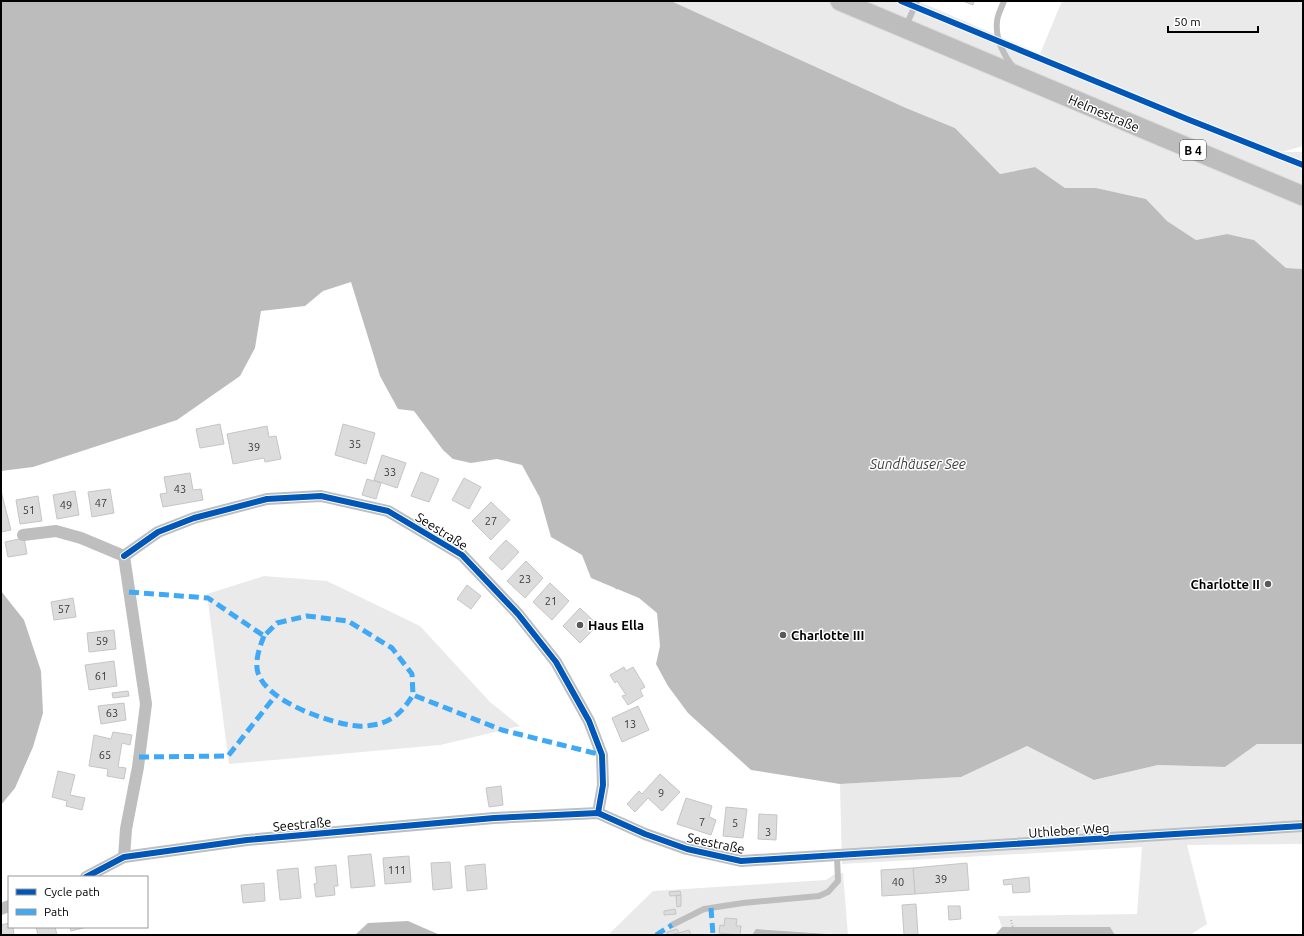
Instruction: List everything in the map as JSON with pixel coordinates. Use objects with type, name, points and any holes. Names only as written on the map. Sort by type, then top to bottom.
[{"type":"main road","name":"Helmestraße","points":[[840,1],[905,30],[1021,77],[1303,196]]},
{"type":"street","name":"Seestraße","points":[[124,556],[158,532],[194,518],[267,499],[321,496],[388,511],[462,555],[518,614],[556,662],[589,721],[602,755],[603,785],[598,813]]},
{"type":"street","points":[[24,535],[56,531],[81,538],[124,556],[146,704],[138,767],[126,829],[124,857]]},
{"type":"street","name":"Seestraße","points":[[88,876],[124,857],[247,840],[494,818],[598,813],[645,834],[673,844],[741,861],[837,856]]},
{"type":"street","name":"Uthleber Weg","points":[[837,856],[1303,826]]},
{"type":"lane","points":[[905,30],[917,1]]},
{"type":"lane","points":[[1004,1],[997,22],[999,42],[1008,61],[1021,77]]},
{"type":"lane","points":[[672,925],[704,910],[743,903],[819,896],[828,892],[838,880],[837,856]]},
{"type":"path","points":[[616,588],[622,581]]},
{"type":"path","points":[[1011,920],[1015,935]]},
{"type":"shaded area","points":[[671,1],[918,1],[1040,54],[1062,1],[1303,1],[1303,146],[1282,152],[1303,152],[1303,269],[1286,268],[1254,240],[1227,234],[1196,240],[1167,221],[1146,199],[1096,188],[1065,188],[1035,167],[1000,174],[955,128],[906,108]]},
{"type":"shaded area","points":[[264,576],[327,581],[420,626],[490,702],[520,726],[440,745],[229,764],[207,594]]},
{"type":"shaded area","points":[[1257,744],[1303,744],[1303,844],[1187,845],[1207,924],[1190,935],[1115,935],[1109,927],[1002,927],[998,916],[1137,914],[1142,847],[842,864],[840,784],[961,777],[1027,746],[1095,780],[1158,765],[1225,767]]},
{"type":"shaded area","points":[[843,873],[848,935],[757,929],[752,935],[740,935],[741,926],[736,926],[737,919],[724,926],[720,926],[719,933],[736,935],[691,935],[689,930],[679,933],[677,929],[667,932],[667,935],[608,935],[653,891],[826,880],[835,874]]},
{"type":"water","name":"Sundhäuser See","points":[[1,1],[671,1],[906,108],[955,128],[1000,174],[1035,167],[1065,188],[1096,188],[1146,199],[1167,221],[1196,240],[1227,234],[1254,240],[1286,268],[1303,269],[1303,744],[1257,744],[1225,767],[1158,765],[1094,780],[1027,746],[961,777],[840,784],[751,770],[688,713],[668,686],[656,664],[660,646],[657,613],[639,598],[591,578],[582,555],[551,537],[540,498],[522,465],[497,459],[471,463],[453,459],[443,450],[414,411],[398,409],[380,376],[351,282],[323,291],[305,306],[261,311],[255,348],[240,376],[177,420],[33,467],[1,471]]},
{"type":"water","points":[[1,591],[24,620],[41,671],[43,713],[33,747],[15,788],[1,805]]},
{"type":"water","points":[[408,921],[440,935],[355,935],[368,923]]},
{"type":"water","points":[[1002,927],[1110,927],[1115,935],[995,935]]},
{"type":"water","points":[[756,929],[844,935],[752,935]]},
{"type":"building","points":[[963,1],[974,1],[973,5]]},
{"type":"building","points":[[220,424],[224,444],[200,448],[196,429]]},
{"type":"building","points":[[343,424],[375,433],[366,464],[335,455]]},
{"type":"building","points":[[267,426],[269,437],[276,436],[281,459],[265,462],[264,458],[233,464],[227,434]]},
{"type":"building","points":[[382,455],[406,463],[397,488],[374,480]]},
{"type":"building","points":[[421,472],[439,479],[429,502],[411,496]]},
{"type":"building","points":[[190,473],[193,490],[201,489],[203,500],[163,507],[160,494],[167,493],[164,477]]},
{"type":"building","points":[[464,478],[481,487],[469,509],[452,500]]},
{"type":"building","points":[[367,479],[381,483],[376,499],[362,495]]},
{"type":"building","points":[[110,489],[114,513],[92,517],[88,492]]},
{"type":"building","points":[[1,491],[11,530],[1,532]]},
{"type":"building","points":[[75,491],[79,515],[57,519],[53,495]]},
{"type":"building","points":[[38,496],[42,521],[20,524],[16,500]]},
{"type":"building","points":[[491,502],[510,520],[491,540],[472,521]]},
{"type":"building","points":[[24,538],[27,554],[8,557],[5,542]]},
{"type":"building","points":[[506,540],[519,552],[502,570],[489,558]]},
{"type":"building","points":[[526,561],[543,578],[525,598],[507,581]]},
{"type":"building","points":[[550,583],[569,601],[552,620],[533,602]]},
{"type":"building","points":[[467,585],[481,596],[471,609],[457,599]]},
{"type":"building","points":[[73,598],[76,617],[54,620],[51,602]]},
{"type":"building","name":"Haus Ella","points":[[580,608],[598,625],[580,643],[563,626]]},
{"type":"building","points":[[114,630],[116,649],[89,652],[87,633]]},
{"type":"building","points":[[114,661],[117,686],[89,690],[85,665]]},
{"type":"building","points":[[624,667],[626,671],[633,667],[645,687],[640,690],[643,696],[628,705],[622,696],[626,695],[617,681],[615,683],[610,675]]},
{"type":"building","points":[[128,691],[129,696],[113,698],[112,693]]},
{"type":"building","points":[[124,703],[126,720],[101,724],[98,706]]},
{"type":"building","points":[[638,706],[649,730],[622,742],[612,718]]},
{"type":"building","points":[[113,732],[132,735],[130,745],[122,743],[118,767],[126,768],[124,779],[107,776],[108,769],[89,766],[94,735],[111,739]]},
{"type":"building","points":[[58,771],[75,775],[70,795],[85,798],[82,810],[66,806],[67,801],[52,797]]},
{"type":"building","points":[[660,774],[680,792],[662,811],[648,798],[635,812],[627,804],[639,791],[642,794]]},
{"type":"building","points":[[501,786],[503,805],[489,807],[486,788]]},
{"type":"building","points":[[686,798],[712,806],[709,817],[716,820],[711,835],[677,824]]},
{"type":"building","points":[[726,807],[747,809],[743,838],[723,836]]},
{"type":"building","points":[[759,814],[777,815],[776,840],[758,839]]},
{"type":"building","points":[[371,854],[375,886],[351,888],[348,856]]},
{"type":"building","points":[[409,856],[411,882],[385,884],[383,858]]},
{"type":"building","points":[[450,862],[452,888],[433,890],[431,863]]},
{"type":"building","points":[[967,863],[969,890],[915,894],[913,868]]},
{"type":"building","points":[[485,864],[487,889],[467,891],[465,866]]},
{"type":"building","points":[[336,865],[338,886],[334,886],[335,895],[316,897],[314,884],[317,883],[315,867]]},
{"type":"building","points":[[298,868],[301,898],[280,900],[277,870]]},
{"type":"building","points":[[913,868],[915,894],[882,896],[881,870]]},
{"type":"building","points":[[1029,877],[1030,892],[1013,893],[1012,884],[1004,885],[1003,880]]},
{"type":"building","points":[[264,883],[265,901],[243,903],[241,885]]},
{"type":"building","points":[[680,891],[681,895],[670,896],[669,892]]},
{"type":"building","points":[[681,895],[681,906],[677,907],[676,896]]},
{"type":"building","points":[[916,904],[918,935],[904,935],[902,905]]},
{"type":"building","points":[[948,906],[960,906],[961,919],[949,920]]},
{"type":"building","points":[[675,909],[676,914],[664,915],[664,911]]},
{"type":"building","points":[[725,918],[737,919],[736,926],[741,926],[740,935],[719,933],[720,925],[724,926]]},
{"type":"building","points":[[8,923],[8,928],[13,928],[14,935],[1,935],[1,925]]},
{"type":"building","points":[[36,928],[55,928],[57,935],[38,935]]},
{"type":"building","points":[[70,928],[83,928],[71,931]]},
{"type":"building","points":[[677,929],[679,933],[667,935],[667,932]]},
{"type":"building","points":[[689,930],[691,935],[679,935],[679,933]]},
{"type":"marked path","points":[[129,592],[208,598],[264,636],[277,623],[307,616],[348,621],[392,648],[412,674],[413,695],[502,730],[602,755]]},
{"type":"marked path","points":[[264,636],[257,660],[257,668],[261,680],[270,690],[283,700],[315,715],[331,721],[358,726],[379,724],[399,713],[413,695]]},
{"type":"marked path","points":[[139,757],[228,756],[276,695]]},
{"type":"marked path","points":[[711,908],[713,935]]},
{"type":"marked path","points":[[656,935],[672,925]]},
{"type":"cycle path","points":[[901,1],[1187,119],[1303,165]]},
{"type":"cycle path","points":[[124,556],[158,532],[194,518],[267,499],[321,496],[388,511],[462,555],[518,614],[556,662],[589,721],[602,755],[603,785],[598,813]]},
{"type":"cycle path","points":[[88,876],[124,857],[247,840],[494,818],[598,813],[645,834],[687,849],[741,861],[1303,826]]},
{"type":"place","name":"Charlotte II","points":[[1268,584]]},
{"type":"place","name":"Haus Ella","points":[[580,625]]},
{"type":"place","name":"Charlotte III","points":[[783,635]]}]
